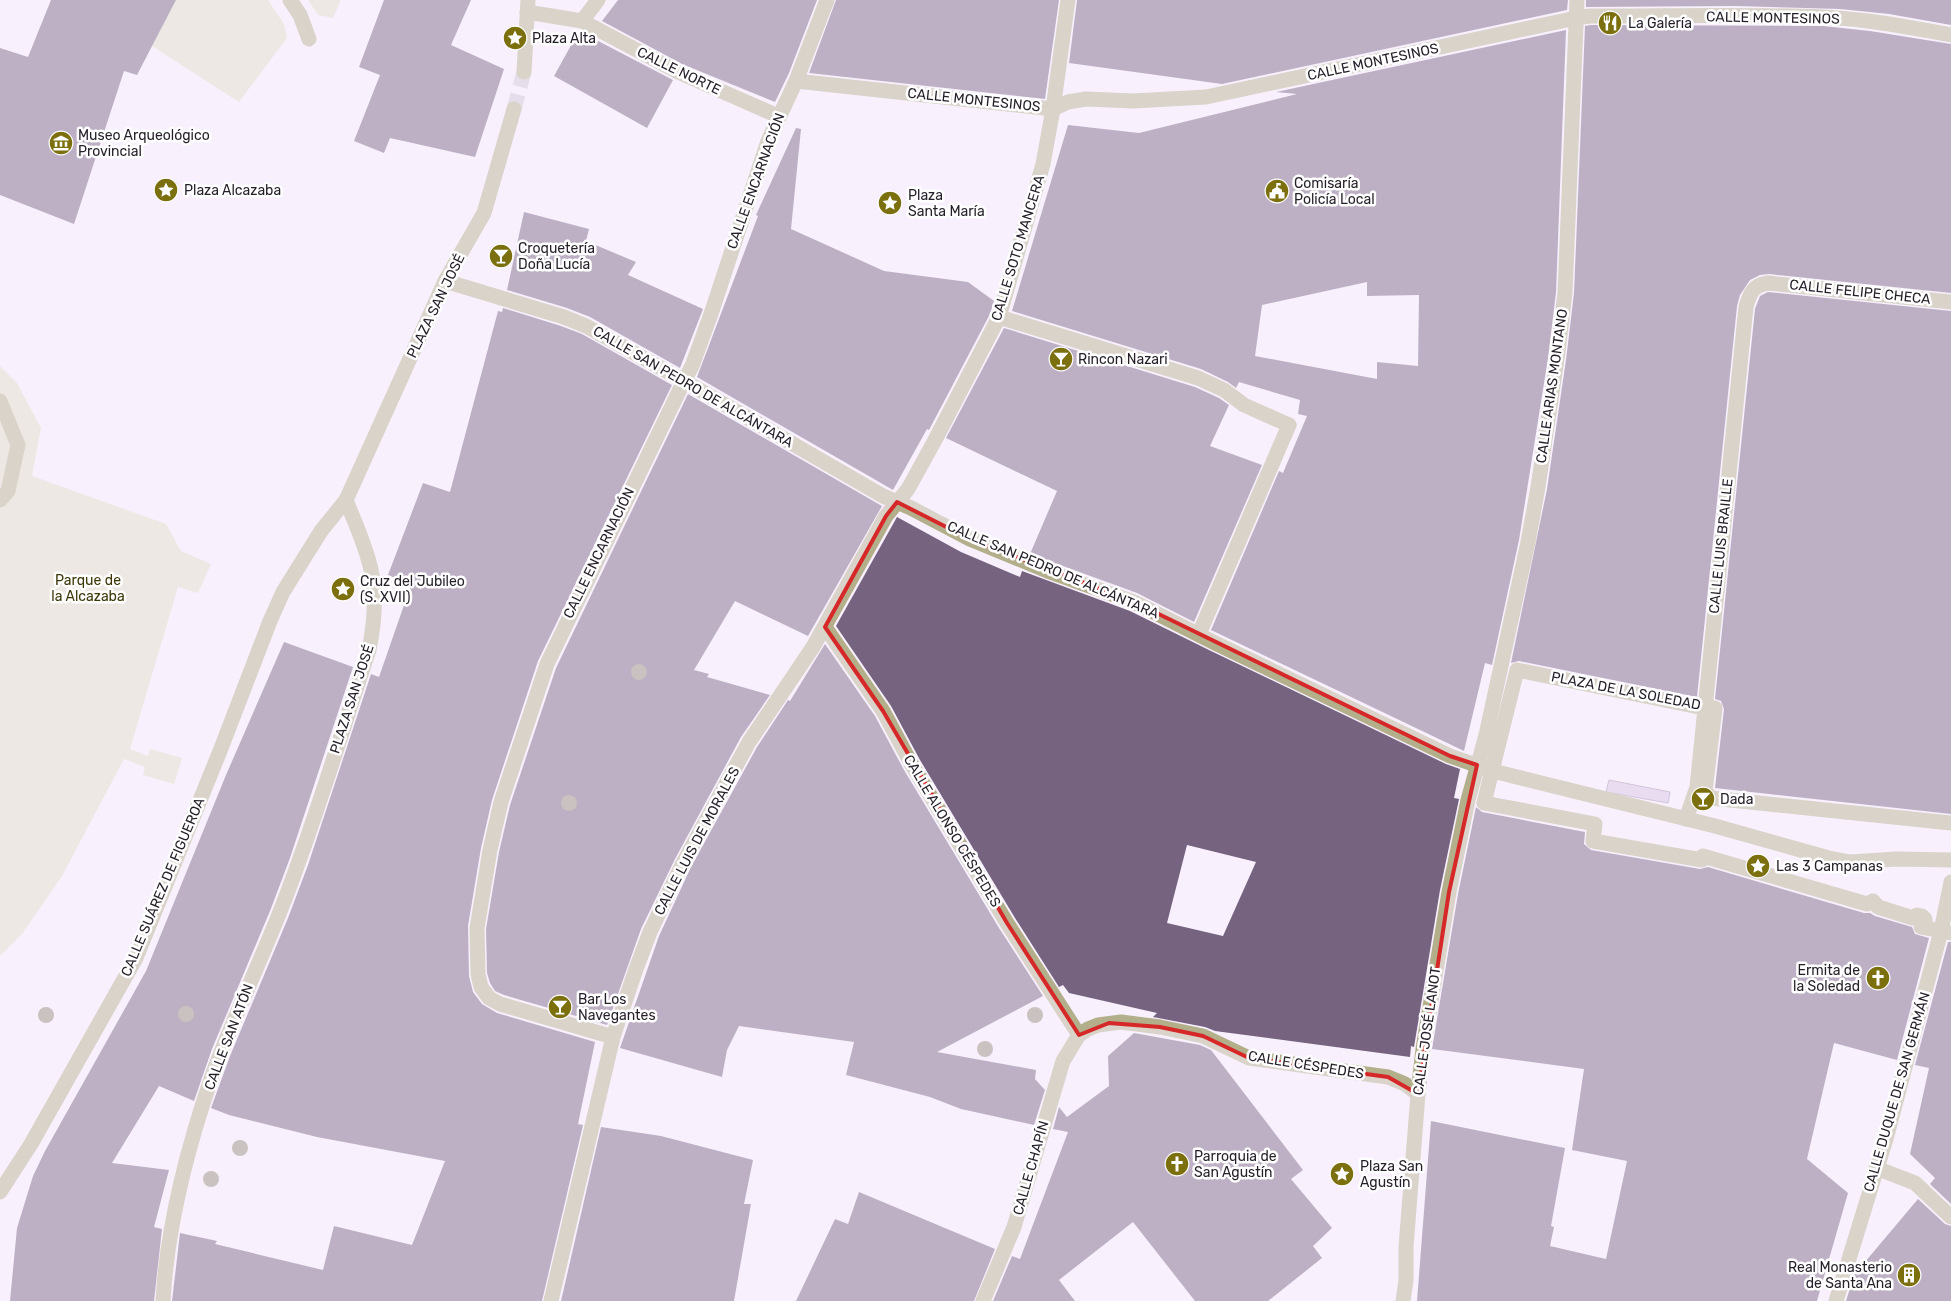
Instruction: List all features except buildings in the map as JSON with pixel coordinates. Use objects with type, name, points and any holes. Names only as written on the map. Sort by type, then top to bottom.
[{"type":"street","points":[[290,0],[300,15],[309,39]]},
{"type":"street","points":[[582,21],[598,0]]},
{"type":"street","name":"CALLE ENCARNACIÓN","points":[[613,1037],[500,1004],[489,998],[481,987],[478,974],[477,928],[490,850],[501,802],[547,664],[692,366],[765,149],[778,116],[796,81],[827,0]]},
{"type":"street","name":"CALLE SOTO MANCERA","points":[[897,502],[908,489],[999,317],[1043,164],[1053,109],[1068,0]]},
{"type":"street","name":"CALLE ARIAS MONTANO","points":[[1477,765],[1486,735],[1537,496],[1557,358],[1566,267],[1576,0]]},
{"type":"street","points":[[524,72],[528,6]]},
{"type":"street","name":"CALLE NORTE","points":[[528,6],[582,21],[678,72],[778,116]]},
{"type":"street","name":"CALLE MONTESINOS","points":[[796,81],[1053,109],[1068,102],[1086,99],[1133,101],[1206,97],[1590,16],[1824,17],[1913,28],[1951,35]]},
{"type":"street","name":"PLAZA SAN JOSÉ","points":[[270,621],[283,592],[321,530],[346,500],[444,281],[484,214],[514,109]]},
{"type":"street","name":"CALLE SAN PEDRO DE ALCÁNTARA","points":[[444,281],[586,326],[778,436],[897,502],[970,539],[1050,572],[1134,602],[1450,756],[1477,765]]},
{"type":"street","name":"CALLE FELIPE CHECA","points":[[1768,282],[1951,302]]},
{"type":"street","name":"CALLE LUIS BRAILLE","points":[[1686,820],[1697,787],[1746,307],[1750,294],[1755,287],[1768,282]]},
{"type":"street","points":[[999,317],[1198,378],[1224,390],[1244,405],[1289,425],[1199,634]]},
{"type":"street","points":[[0,401],[18,445],[8,491],[0,500]]},
{"type":"street","name":"PLAZA SAN JOSÉ","points":[[325,782],[369,650],[372,634],[374,599],[372,575],[368,556],[346,500]]},
{"type":"street","name":"CALLE LUIS DE MORALES","points":[[550,1301],[613,1037],[636,969],[682,863],[750,742],[825,626],[886,516],[897,502]]},
{"type":"street","name":"CALLE SUÁREZ DE FIGUEROA","points":[[0,1192],[31,1144],[136,958],[220,751],[270,621]]},
{"type":"street","name":"CALLE ALONSO CÉSPEDES","points":[[825,626],[883,710],[912,765],[987,890],[1078,1035]]},
{"type":"street","name":"PLAZA DE LA SOLEDAD","points":[[1946,932],[1920,927],[1925,922],[1922,916],[1916,915],[1913,918],[1878,907],[1873,901],[1867,904],[1703,856],[1702,860],[1593,841],[1595,824],[1484,803],[1517,670],[1715,708],[1705,791],[1711,798],[1951,823]]},
{"type":"street","points":[[1477,765],[1493,771],[1715,826],[1829,858],[1850,862],[1897,859],[1951,860]]},
{"type":"street","name":"CALLE JOSÉ LANOT","points":[[1403,1301],[1423,1049],[1448,892],[1477,765]]},
{"type":"street","name":"CALLE SAN ATÓN","points":[[163,1301],[165,1270],[171,1232],[193,1135],[212,1076],[288,891],[325,782]]},
{"type":"street","name":"CALLE DUQUE DE SAN GERMÁN","points":[[1836,1301],[1946,932],[1951,882]]},
{"type":"street","name":"CALLE CÉSPEDES","points":[[1078,1035],[1088,1029],[1109,1023],[1127,1022],[1160,1027],[1203,1036],[1249,1058],[1388,1077],[1405,1084],[1418,1094]]},
{"type":"street","name":"CALLE CHAPÍN","points":[[983,1301],[1014,1227],[1063,1061],[1078,1035]]},
{"type":"street","points":[[1876,1168],[1915,1182],[1951,1217]]},
{"type":"highlighted area","points":[[897,502],[970,539],[1134,602],[1450,756],[1477,765],[1449,892],[1418,1094],[1388,1077],[1249,1058],[1203,1036],[1160,1027],[1109,1023],[1079,1035],[1007,923],[883,711],[825,627],[886,516]]},
{"type":"green space","points":[[158,0],[268,0],[284,24],[287,38],[239,102],[152,46],[169,13]]},
{"type":"green space","points":[[308,0],[341,0],[333,18],[318,15]]},
{"type":"green space","name":"Parque de la Alcazaba","points":[[0,366],[17,383],[41,428],[32,476],[166,524],[181,551],[211,564],[198,593],[178,587],[130,749],[148,756],[150,749],[182,758],[174,784],[143,775],[145,767],[124,759],[62,876],[22,934],[0,956]]},
{"type":"shaded area","points":[[1609,780],[1670,792],[1668,803],[1606,792]]},
{"type":"tunnel","points":[[514,109],[524,72]]},
{"type":"place","name":"La Galería","points":[[1610,23]]},
{"type":"place","name":"Plaza Alta","points":[[515,38]]},
{"type":"place","name":"Museo Arqueológico Provincial","points":[[61,143]]},
{"type":"place","name":"Plaza Alcazaba","points":[[166,190]]},
{"type":"place","name":"Comisaría Policía Local","points":[[1277,191]]},
{"type":"place","name":"Plaza Santa María","points":[[890,203]]},
{"type":"place","name":"Croquetería Doña Lucía","points":[[501,256]]},
{"type":"place","name":"Rincon Nazari","points":[[1061,359]]},
{"type":"place","name":"Cruz del Jubileo (S. XVII)","points":[[343,589]]},
{"type":"place","name":"Dada","points":[[1703,799]]},
{"type":"place","name":"Las 3 Campanas","points":[[1758,866]]},
{"type":"place","name":"Ermita de la Soledad","points":[[1878,978]]},
{"type":"place","name":"Bar Los Navegantes","points":[[560,1007]]},
{"type":"place","name":"Parroquia de San Agustín","points":[[1177,1164]]},
{"type":"place","name":"Plaza San Agustín","points":[[1342,1174]]},
{"type":"place","name":"Real Monasterio de Santa Ana","points":[[1909,1275]]}]
